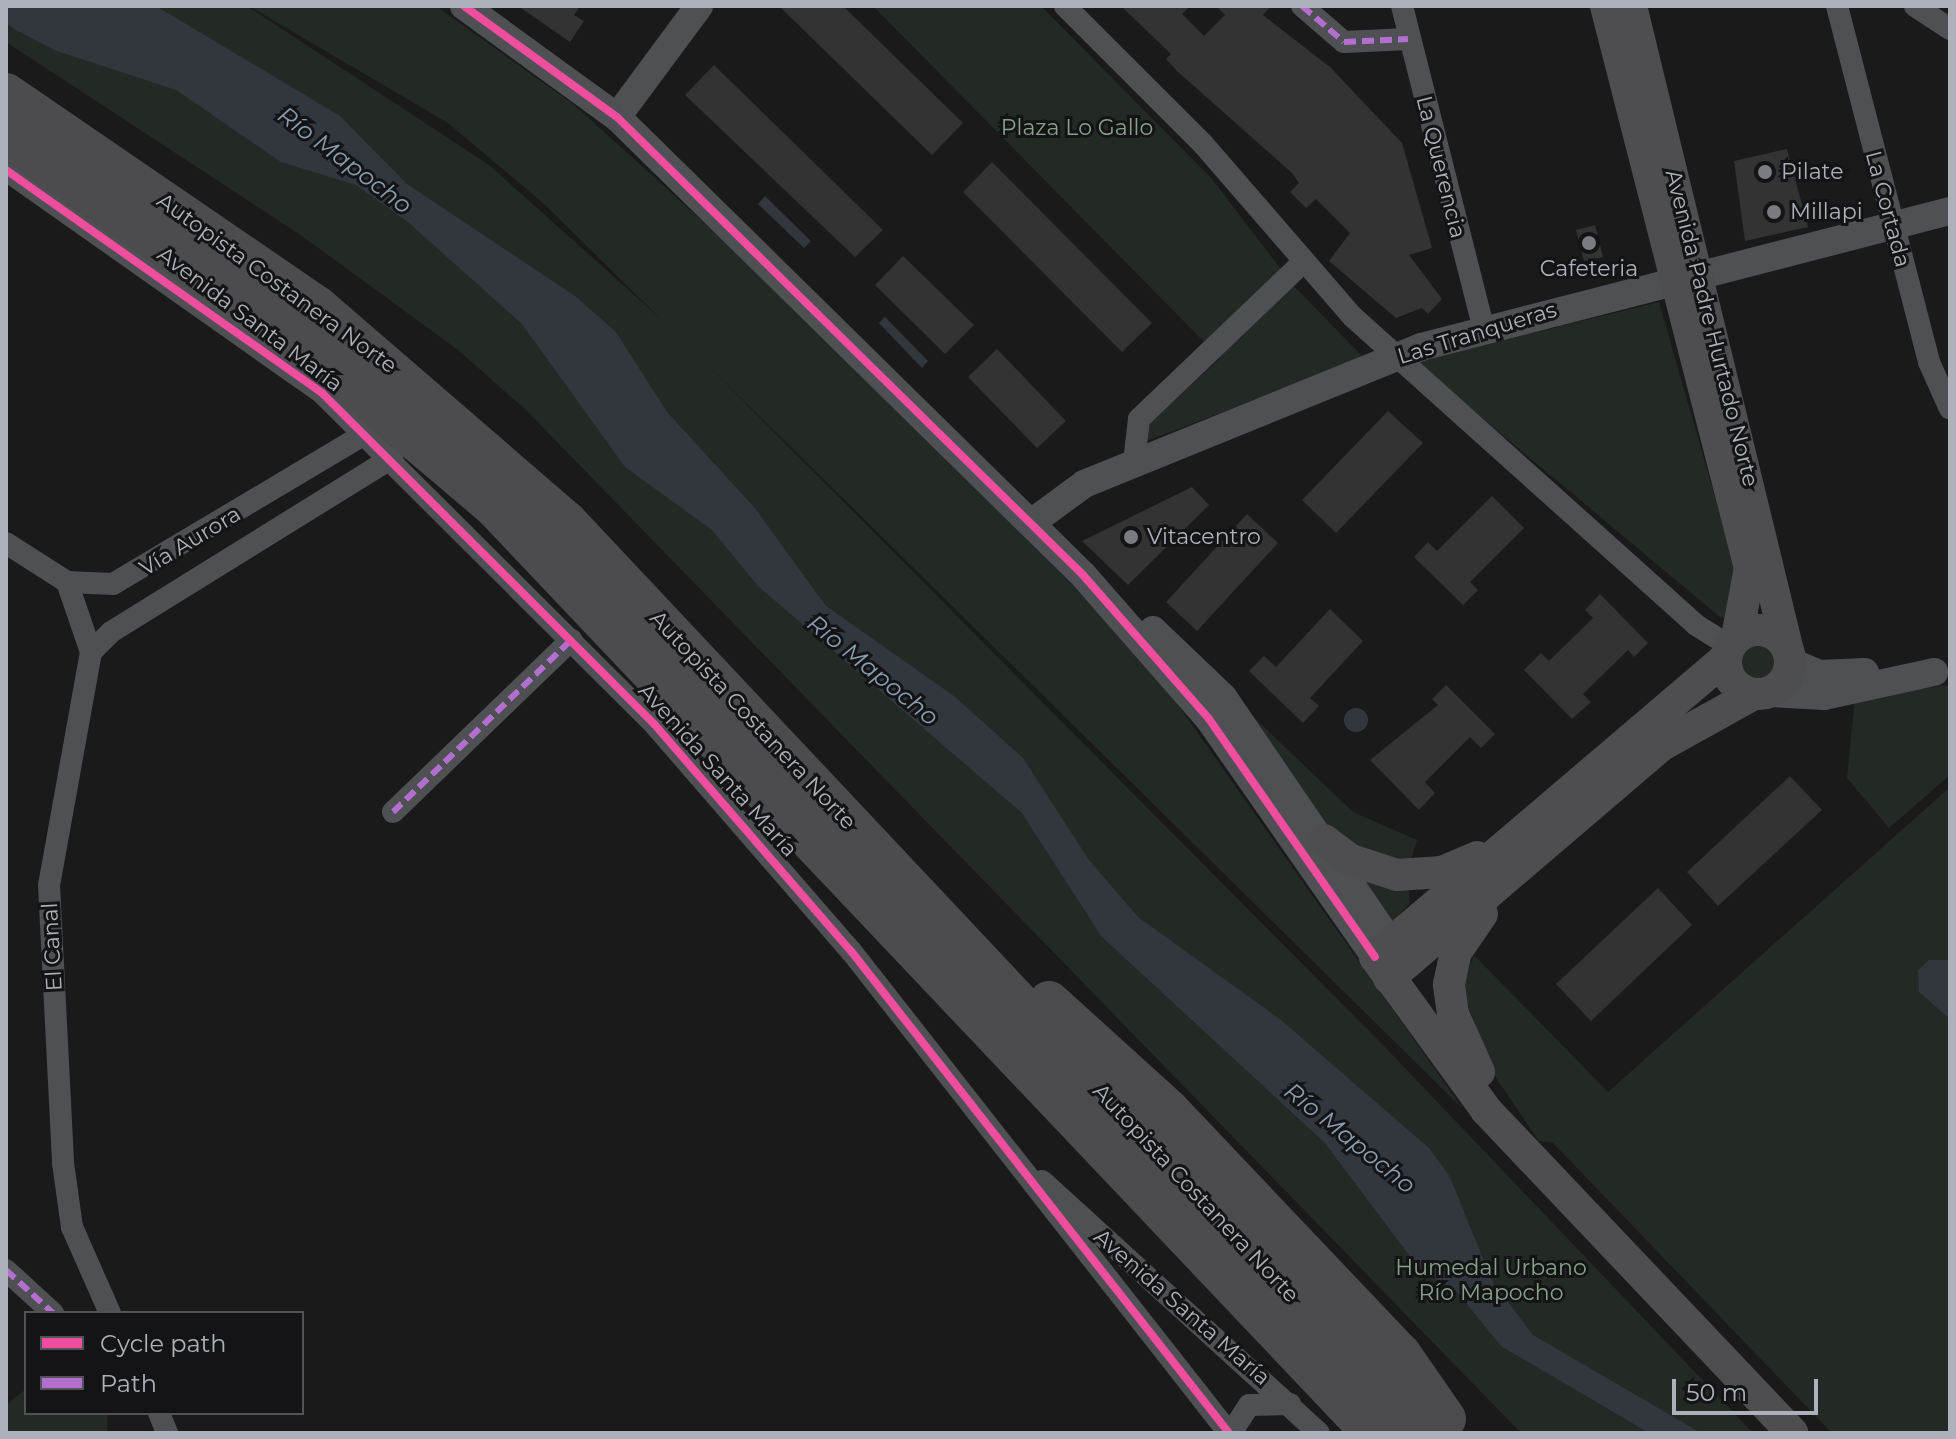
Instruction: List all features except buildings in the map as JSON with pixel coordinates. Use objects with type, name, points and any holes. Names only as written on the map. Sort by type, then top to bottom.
[{"type":"highway","name":"Autopista Costanera Norte","points":[[6,94],[231,245],[405,376],[567,523],[937,916],[1434,1426]]},
{"type":"highway","name":"Autopista Costanera Norte","points":[[6,137],[290,333],[496,508],[1340,1422],[1373,1433]]},
{"type":"main road","name":"Avenida Padre Hurtado Norte","points":[[1606,6],[1688,274],[1790,657]]},
{"type":"main road","name":"Avenida Padre Hurtado Norte","points":[[1631,6],[1750,568],[1731,647]]},
{"type":"main road","points":[[1767,631],[1790,657],[1760,694],[1662,745],[1517,871],[1390,960],[1515,836],[1731,647],[1767,631]]},
{"type":"main road","points":[[1731,647],[1729,677],[1760,694]]},
{"type":"main road","points":[[1324,840],[1366,867],[1413,876],[1456,867],[1515,836]]},
{"type":"main road","points":[[1479,1072],[1453,1014],[1451,969],[1464,937],[1517,871]]},
{"type":"main road","points":[[1390,960],[1479,1072],[1530,1153]]},
{"type":"main road","points":[[1390,960],[1486,1110],[1792,1433]]},
{"type":"street","points":[[464,6],[617,117],[1095,587],[1209,719],[1390,960]]},
{"type":"street","points":[[617,117],[699,6]]},
{"type":"street","points":[[1065,6],[1203,144],[1302,263],[1399,356],[1696,625],[1731,647]]},
{"type":"street","points":[[1302,6],[1344,42],[1408,39]]},
{"type":"street","name":"La Querencia","points":[[1402,6],[1483,327]]},
{"type":"street","name":"La Cortada","points":[[1837,6],[1929,362],[1950,409]]},
{"type":"street","points":[[1915,6],[1950,29]]},
{"type":"street","name":"Avenida Santa María","points":[[6,170],[237,328],[366,433],[571,640],[785,871],[1230,1433]]},
{"type":"street","name":"Las Tranqueras","points":[[1031,523],[1084,484],[1134,462],[1399,356],[1483,327],[1950,211]]},
{"type":"street","points":[[1134,462],[1139,419],[1302,263]]},
{"type":"street","name":"Vía Aurora","points":[[67,582],[125,580],[366,433]]},
{"type":"street","name":"Vía Aurora","points":[[91,652],[111,632],[392,458]]},
{"type":"street","points":[[6,543],[67,582]]},
{"type":"street","name":"El Canal","points":[[67,582],[91,652],[49,885],[66,1195],[78,1247],[109,1311]]},
{"type":"street","points":[[1095,587],[1131,608],[1223,697],[1324,840],[1390,960]]},
{"type":"street","points":[[393,812],[571,640]]},
{"type":"street","points":[[1790,657],[1832,675],[1942,672]]},
{"type":"street","points":[[1760,694],[1824,696],[1942,672]]},
{"type":"street","name":"Avenida Santa María","points":[[977,1114],[1062,1201],[1291,1404],[1340,1422]]},
{"type":"street","points":[[6,1270],[51,1311]]},
{"type":"street","points":[[1230,1433],[1238,1415],[1257,1401],[1291,1404]]},
{"type":"green space","name":"Humedal Urbano Río Mapocho","points":[[6,6],[247,6],[489,165],[670,327],[1384,1046],[1753,1433],[1521,1433],[526,410],[458,350],[302,236],[6,42]]},
{"type":"green space","points":[[249,6],[436,6],[573,104],[632,157],[816,325],[1147,661],[1463,1109],[543,203],[448,123]]},
{"type":"green space","name":"Plaza Lo Gallo","points":[[873,6],[1041,6],[1212,179],[1293,285],[1364,358],[1144,442],[1145,428],[1220,358]]},
{"type":"green space","points":[[1659,302],[1737,574],[1729,617],[1721,618],[1415,362]]},
{"type":"green space","points":[[1759,642],[1773,648],[1779,662],[1773,676],[1759,682],[1745,676],[1739,662],[1745,648]]},
{"type":"green space","points":[[1217,682],[1353,812],[1417,840],[1408,869],[1338,847]]},
{"type":"green space","points":[[1950,685],[1950,775],[1889,828],[1847,778],[1855,697]]},
{"type":"green space","points":[[1950,787],[1950,1433],[1832,1433],[1553,1143],[1539,1141],[1494,1075],[1462,989],[1474,955],[1608,1092]]},
{"type":"green space","points":[[1351,874],[1408,884],[1410,903],[1388,928]]},
{"type":"green space","points":[[24,1391],[24,1415],[108,1415],[107,1433],[6,1433],[6,1405]]},
{"type":"water","name":"Río Mapocho","points":[[6,6],[156,6],[340,116],[407,184],[575,296],[616,332],[667,412],[754,507],[826,606],[954,696],[1023,758],[1089,860],[1138,917],[1281,1020],[1430,1149],[1450,1177],[1492,1281],[1533,1335],[1701,1433],[1649,1433],[1501,1346],[1457,1292],[1418,1267],[1325,1143],[1101,936],[1022,813],[758,586],[712,530],[625,467],[522,324],[408,222],[356,185],[281,162],[176,90],[54,50],[16,30],[6,23]]},
{"type":"water","points":[[765,196],[811,241],[804,248],[758,204]]},
{"type":"water","points":[[885,317],[928,361],[922,368],[879,323]]},
{"type":"water","points":[[1356,708],[1364,712],[1368,720],[1364,728],[1356,732],[1348,728],[1344,720],[1348,712]]},
{"type":"water","points":[[1929,960],[1950,960],[1950,1019],[1919,992],[1918,970]]},
{"type":"marked path","points":[[1302,6],[1344,42],[1408,39]]},
{"type":"marked path","points":[[393,812],[571,640]]},
{"type":"marked path","points":[[6,1270],[51,1311]]},
{"type":"cycle path","points":[[464,6],[617,117],[1083,575],[1209,719],[1375,957]]},
{"type":"cycle path","points":[[6,170],[322,393],[655,725],[851,951],[1229,1433]]},
{"type":"place","name":"Pilate","points":[[1765,172]]},
{"type":"place","name":"Millapi","points":[[1774,212]]},
{"type":"place","name":"Cafeteria","points":[[1589,243]]},
{"type":"place","name":"Vitacentro","points":[[1131,537]]}]
